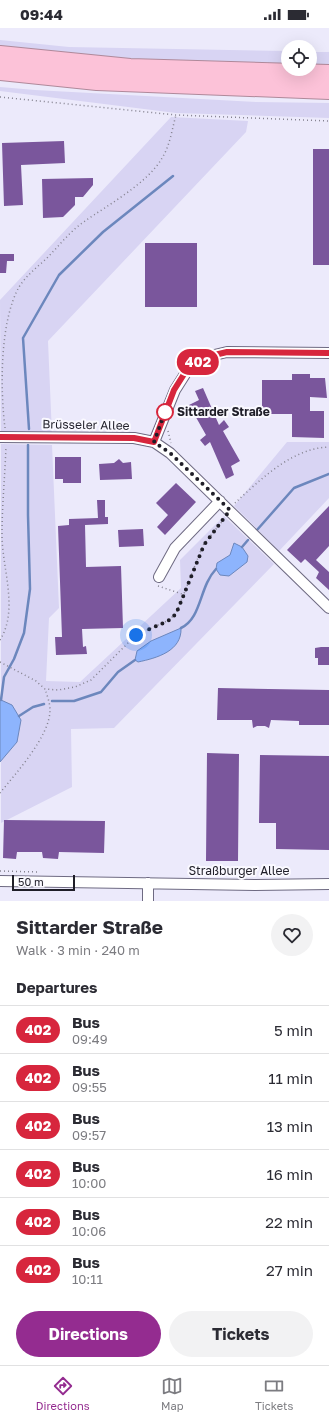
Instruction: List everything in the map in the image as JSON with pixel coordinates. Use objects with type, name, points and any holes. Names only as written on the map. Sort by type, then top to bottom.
[{"type":"highway","points":[[0,55],[130,68],[329,74]]},
{"type":"highway","points":[[0,71],[97,81],[329,90]]},
{"type":"street","points":[[154,442],[174,390],[186,371],[206,357],[227,352],[329,353]]},
{"type":"street","name":"Brüsseler Allee","points":[[3,437],[134,438],[154,442],[170,453],[329,608]]},
{"type":"street","points":[[159,582],[175,548],[220,501]]},
{"type":"street","name":"Straßburger Allee","points":[[0,881],[329,884]]},
{"type":"street","points":[[148,883],[148,901]]},
{"type":"path","points":[[0,97],[176,115],[329,121]]},
{"type":"path","points":[[0,640],[6,626],[8,600],[2,542],[3,437],[0,345],[11,300],[29,273],[66,237],[85,221],[126,194],[162,159],[176,115]]},
{"type":"path","points":[[168,431],[174,449],[170,453]]},
{"type":"path","points":[[45,689],[58,690],[74,687],[91,680],[136,635],[168,621],[176,614],[185,595],[204,545],[233,505],[249,490],[286,462],[307,451],[329,447]]},
{"type":"path","points":[[159,582],[185,595]]},
{"type":"path","points":[[0,662],[36,681],[45,689],[50,708],[49,718],[35,749],[0,793]]},
{"type":"shaded area","points":[[0,40],[69,47],[281,51],[281,65],[218,63],[0,51]]},
{"type":"shaded area","points":[[317,52],[329,52],[329,66],[317,66]]},
{"type":"shaded area","points":[[0,87],[256,102],[329,103],[329,118],[176,113],[0,91]]},
{"type":"shaded area","points":[[171,117],[248,121],[246,132],[48,341],[52,435],[1,435],[0,300]]},
{"type":"shaded area","points":[[287,442],[329,442],[329,498],[279,551],[234,506]]},
{"type":"shaded area","points":[[1,444],[52,445],[59,608],[49,618],[46,681],[80,682],[181,588],[180,560],[224,516],[274,564],[114,728],[71,729],[72,787],[1,823]]},
{"type":"water","points":[[234,543],[242,547],[248,556],[247,562],[229,576],[220,575],[216,569],[217,563],[230,555]]},
{"type":"water","points":[[181,628],[180,636],[173,648],[160,656],[138,662],[135,660],[137,651],[151,641]]},
{"type":"water","points":[[1,700],[12,705],[21,720],[17,742],[0,762],[0,701]]},
{"type":"building","points":[[64,141],[65,163],[21,165],[23,205],[4,206],[2,143]]},
{"type":"building","points":[[313,149],[329,149],[329,265],[313,265]]},
{"type":"building","points":[[93,178],[93,185],[83,197],[75,197],[75,205],[63,217],[43,218],[42,179]]},
{"type":"building","points":[[145,243],[197,243],[197,307],[145,307]]},
{"type":"building","points":[[0,254],[14,254],[14,261],[7,261],[6,273],[0,273]]},
{"type":"building","points":[[292,374],[310,374],[310,378],[325,378],[327,398],[310,397],[310,411],[324,411],[324,438],[292,437],[292,414],[262,414],[262,380],[292,380]]},
{"type":"building","points":[[203,388],[219,425],[224,420],[229,427],[223,431],[240,461],[231,466],[234,475],[226,479],[210,442],[205,446],[200,440],[206,435],[189,405],[199,400],[195,391]]},
{"type":"building","points":[[55,457],[81,457],[81,483],[63,483],[63,479],[55,479]]},
{"type":"building","points":[[119,459],[123,463],[131,462],[132,479],[100,480],[99,464],[114,463]]},
{"type":"building","points":[[176,483],[196,502],[165,535],[157,527],[168,515],[156,503]]},
{"type":"building","points":[[97,500],[105,500],[105,517],[108,517],[108,524],[85,525],[86,567],[121,566],[123,628],[82,629],[83,647],[86,646],[87,654],[56,655],[55,637],[62,637],[58,526],[69,525],[69,519],[98,518]]},
{"type":"building","points":[[329,506],[329,546],[316,560],[329,572],[329,590],[316,578],[319,572],[305,559],[301,563],[287,550]]},
{"type":"building","points":[[143,529],[144,546],[119,547],[118,530]]},
{"type":"building","points":[[329,647],[329,665],[318,665],[318,658],[315,658],[315,648]]},
{"type":"building","points":[[218,688],[329,690],[329,725],[299,725],[299,721],[271,720],[269,728],[265,726],[257,726],[253,728],[252,720],[217,720]]},
{"type":"building","points":[[207,753],[239,754],[238,861],[206,861]]},
{"type":"building","points":[[260,755],[329,756],[329,850],[276,849],[276,823],[259,823]]},
{"type":"building","points":[[4,820],[105,821],[104,853],[59,852],[58,859],[43,858],[42,852],[17,852],[16,859],[3,858]]},
{"type":"waterway","points":[[29,429],[23,338],[59,275],[103,232],[173,176]]},
{"type":"waterway","points":[[1,700],[4,677],[14,659],[24,633],[30,589],[28,445]]},
{"type":"waterway","points":[[257,530],[294,488],[329,474]]},
{"type":"waterway","points":[[242,547],[248,540]]},
{"type":"waterway","points":[[181,628],[193,617],[206,584],[216,569]]},
{"type":"waterway","points":[[52,701],[74,701],[101,692],[118,672],[135,660]]},
{"type":"waterway","points":[[19,716],[33,707],[44,704]]},
{"type":"bus line","name":"402","points":[[0,437],[134,438],[154,442],[174,390],[186,371],[206,357],[213,354],[227,352],[329,353]]},
{"type":"place","name":"Sittarder Straße","points":[[165,412]]},
{"type":"route","points":[[136,635],[168,621],[176,614],[204,545],[230,510],[170,453],[154,442],[165,412]]}]
